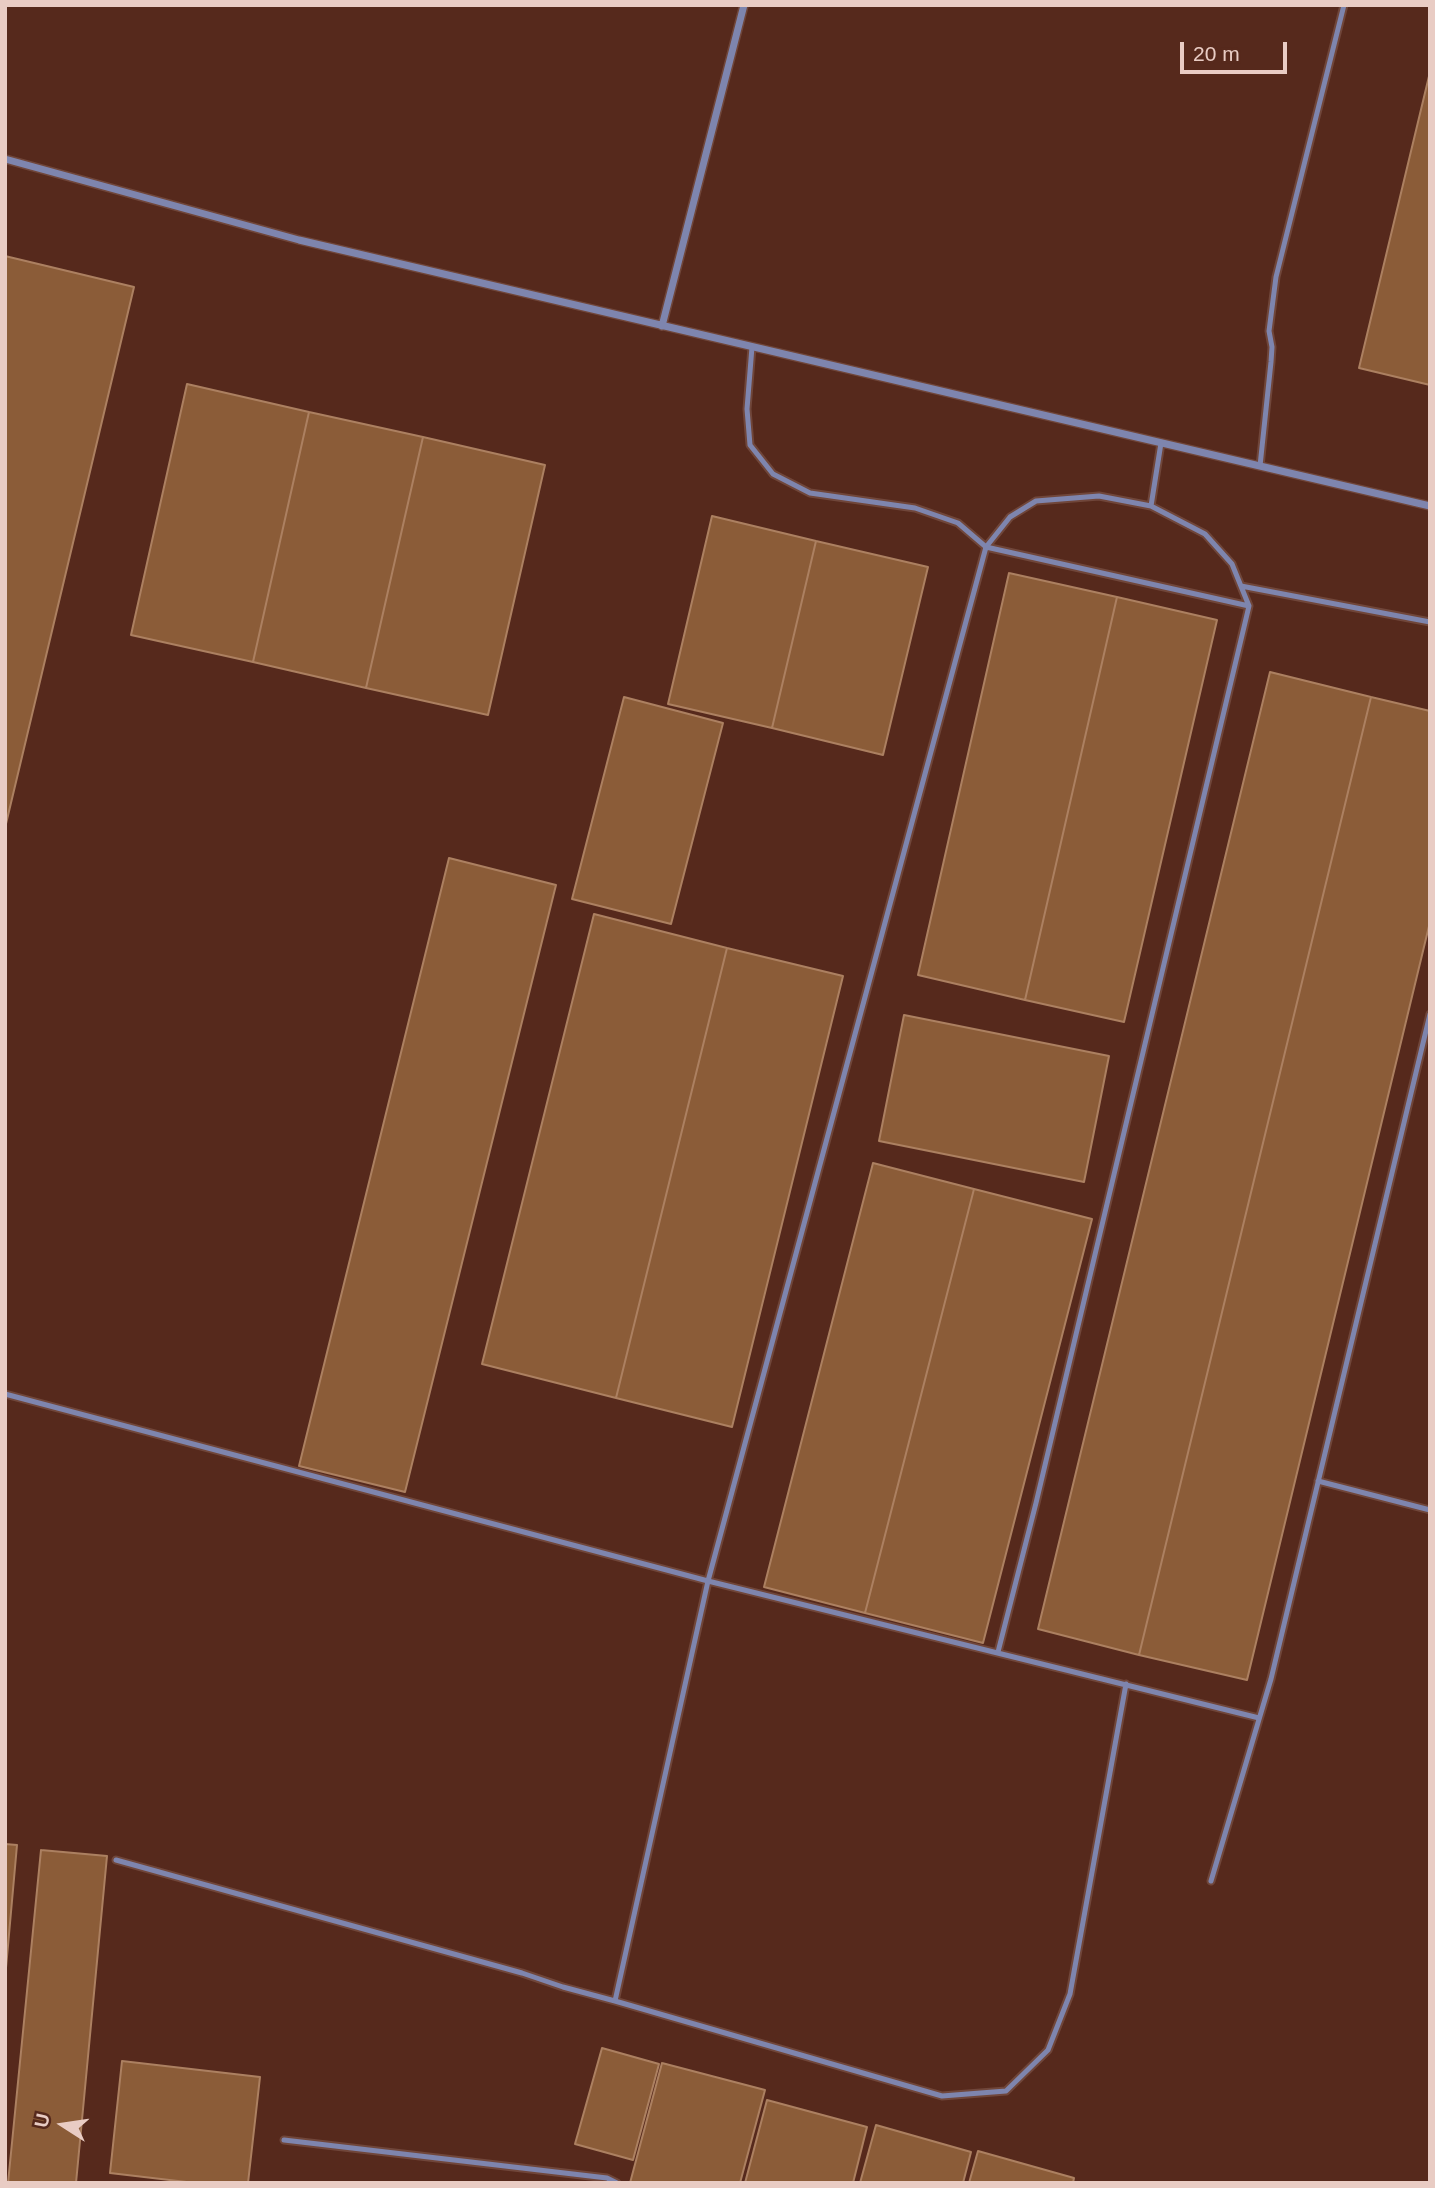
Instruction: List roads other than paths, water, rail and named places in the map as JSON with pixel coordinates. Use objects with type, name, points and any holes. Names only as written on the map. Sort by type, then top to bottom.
[{"type":"street","points":[[662,326],[744,5]]},
{"type":"street","points":[[5,159],[299,240],[1430,506]]},
{"type":"lane","points":[[1260,466],[1272,347],[1269,331],[1276,277],[1343,5]]},
{"type":"lane","points":[[752,347],[747,409],[750,446],[773,474],[810,493],[915,508],[958,523],[986,547],[1249,606]]},
{"type":"lane","points":[[1151,506],[1161,443]]},
{"type":"lane","points":[[615,2001],[708,1581],[986,547],[1010,517],[1036,501],[1099,496],[1151,506],[1205,534],[1232,564],[1249,606],[998,1652]]},
{"type":"lane","points":[[1241,586],[1430,622]]},
{"type":"lane","points":[[1211,1881],[1270,1679],[1430,1014]]},
{"type":"lane","points":[[5,1394],[708,1581],[1259,1718]]},
{"type":"lane","points":[[1318,1481],[1430,1510]]},
{"type":"lane","points":[[116,1860],[509,1969],[942,2096],[1006,2091],[1048,2050],[1070,1994],[1126,1684]]},
{"type":"lane","points":[[284,2140],[607,2178],[617,2183]]}]
